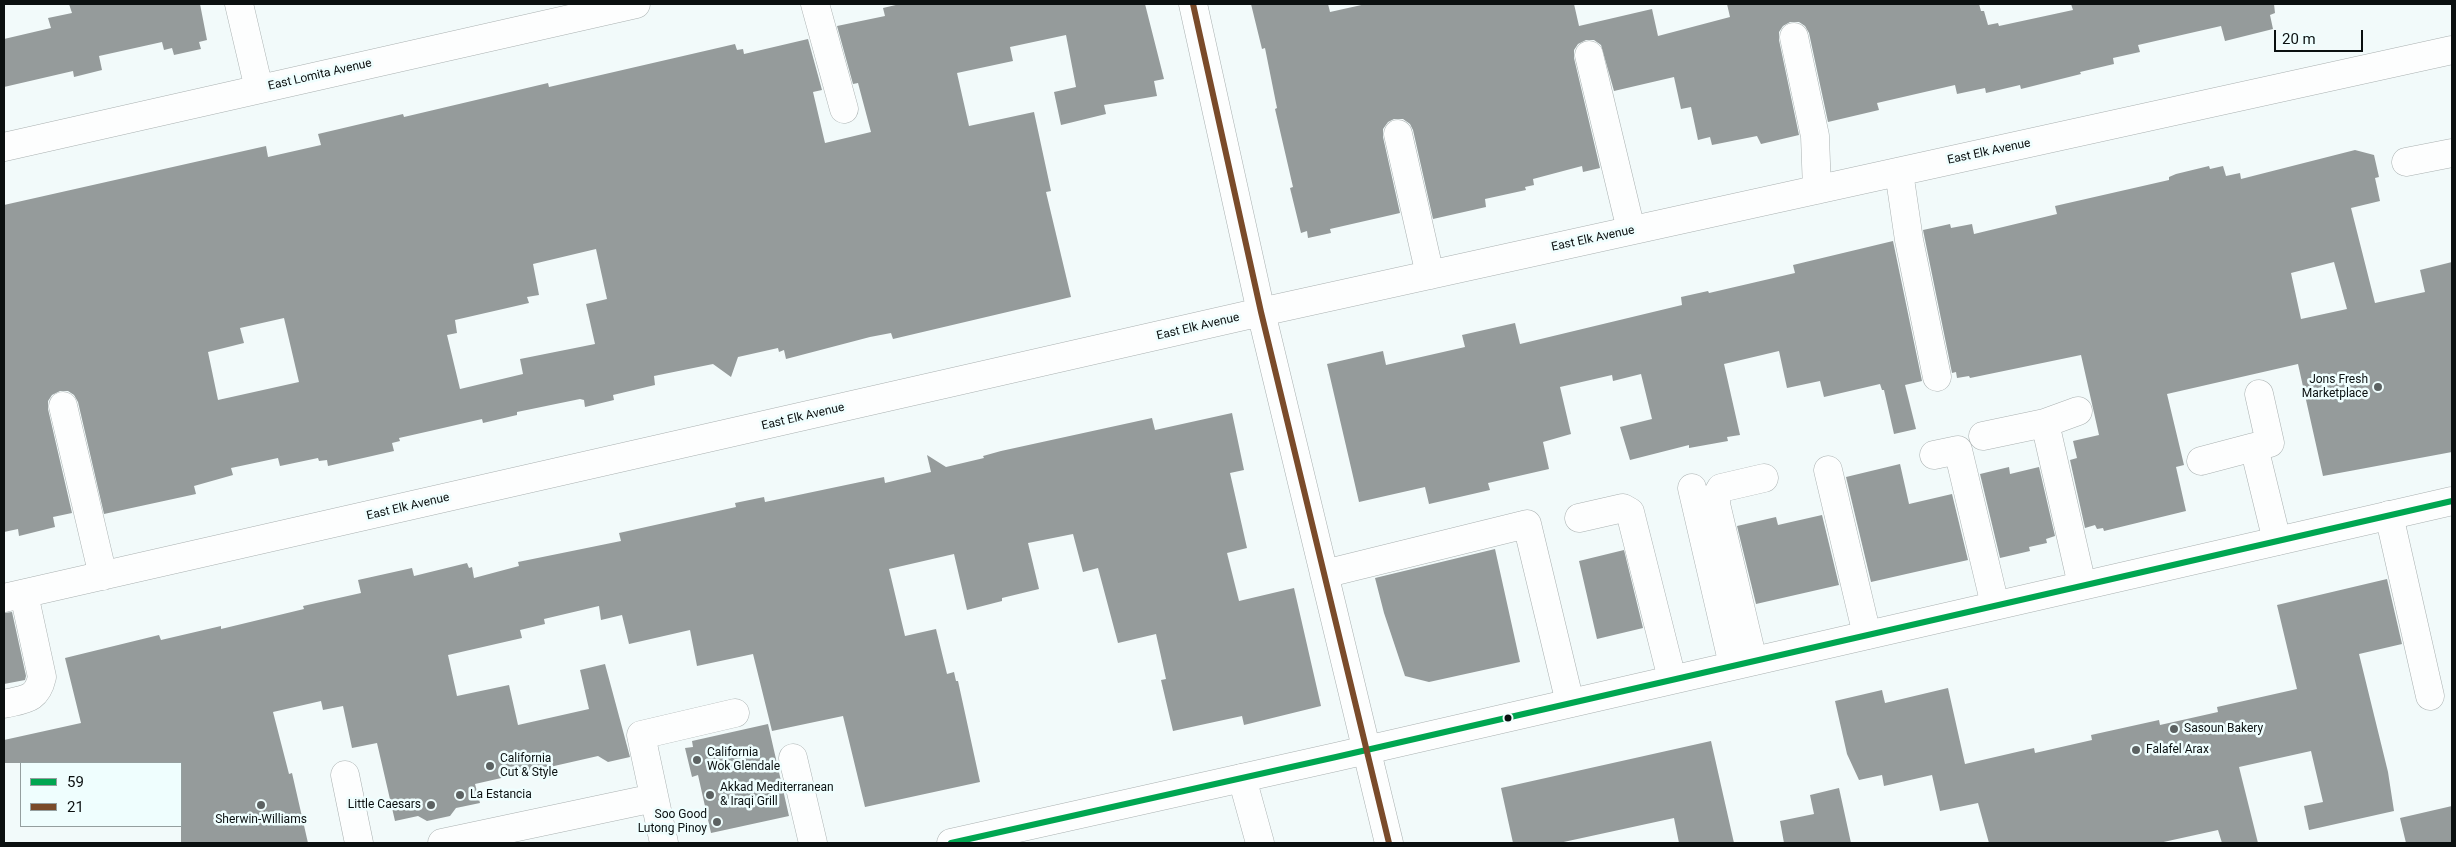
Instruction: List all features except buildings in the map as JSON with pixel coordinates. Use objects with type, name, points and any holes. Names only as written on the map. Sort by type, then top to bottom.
[{"type":"street","points":[[239,4],[259,89]]},
{"type":"street","name":"East Lomita Avenue","points":[[4,147],[636,4]]},
{"type":"street","points":[[815,4],[844,109]]},
{"type":"street","points":[[1193,4],[1261,312],[1389,843]]},
{"type":"street","points":[[1794,37],[1815,136],[1816,190]]},
{"type":"street","name":"East Elk Avenue","points":[[14,596],[1261,312],[2452,50]]},
{"type":"street","points":[[1589,54],[1631,230]]},
{"type":"street","points":[[1398,134],[1430,275]]},
{"type":"street","points":[[2406,162],[2452,152]]},
{"type":"street","points":[[1898,172],[1909,240],[1937,378]]},
{"type":"street","points":[[2201,460],[2270,443],[2259,394]]},
{"type":"street","points":[[63,406],[95,578]]},
{"type":"street","points":[[1983,436],[2045,423],[2078,411]]},
{"type":"street","points":[[2045,423],[2082,585]]},
{"type":"street","points":[[2254,447],[2277,540]]},
{"type":"street","points":[[1934,455],[1958,450],[1995,605]]},
{"type":"street","points":[[56,455],[95,578]]},
{"type":"street","points":[[1828,470],[1867,635]]},
{"type":"street","points":[[1743,663],[1716,504],[1717,495],[1722,488],[1764,478]]},
{"type":"street","points":[[1692,488],[1743,663]]},
{"type":"street","points":[[951,843],[1366,750],[2452,500]]},
{"type":"street","points":[[1579,518],[1623,508],[1630,512],[1672,679]]},
{"type":"street","points":[[2389,515],[2430,696]]},
{"type":"street","points":[[1324,574],[1527,524],[1570,703]]},
{"type":"street","points":[[4,704],[28,698],[40,689],[42,677],[14,596]]},
{"type":"street","points":[[664,843],[640,735],[735,713]]},
{"type":"street","points":[[793,758],[813,843]]},
{"type":"street","points":[[345,775],[359,843]]},
{"type":"street","points":[[1242,778],[1260,843]]},
{"type":"street","points":[[442,843],[654,798]]},
{"type":"transit line","name":"21","points":[[1193,4],[1261,312],[1389,843]]},
{"type":"transit line","name":"59","points":[[951,843],[1336,757],[2452,501]]},
{"type":"place","name":"Jons Fresh Marketplace","points":[[2378,387]]},
{"type":"place","name":"Sasoun Bakery","points":[[2174,729]]},
{"type":"place","name":"Falafel Arax","points":[[2136,750]]},
{"type":"place","name":"California Wok Glendale","points":[[697,760]]},
{"type":"place","name":"California Cut & Style","points":[[490,766]]},
{"type":"place","name":"La Estancia","points":[[460,795]]},
{"type":"place","name":"Akkad Mediterranean & Iraqi Grill","points":[[710,795]]},
{"type":"place","name":"Sherwin-Williams","points":[[261,805]]},
{"type":"place","name":"Little Caesars","points":[[431,805]]},
{"type":"place","name":"Soo Good Lutong Pinoy","points":[[717,822]]}]
